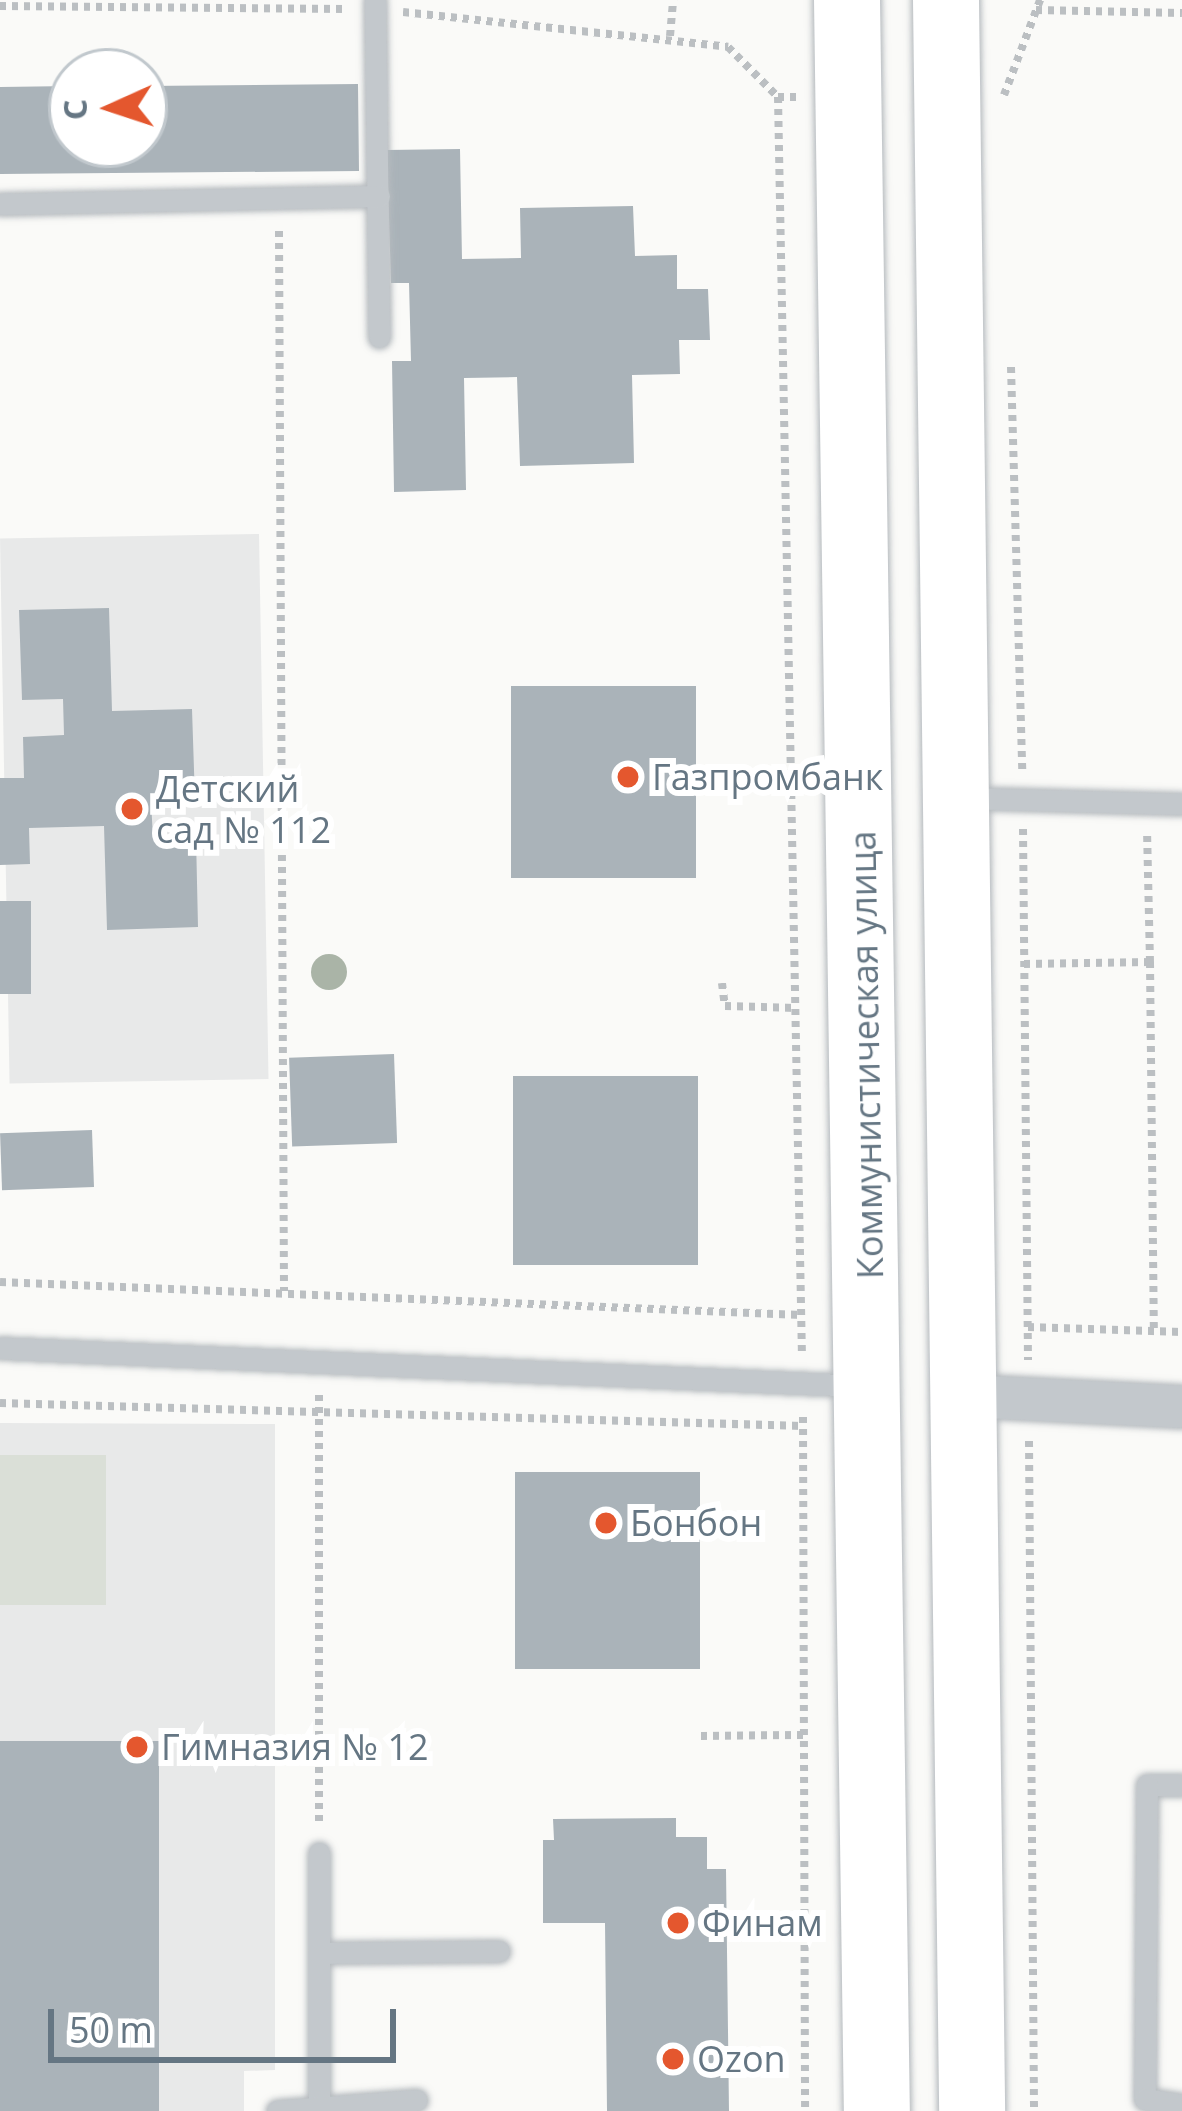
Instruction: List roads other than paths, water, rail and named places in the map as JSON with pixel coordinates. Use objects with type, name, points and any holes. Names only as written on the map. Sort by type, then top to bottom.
[{"type":"main road","name":"Коммунистическая улица","points":[[847,0],[853,95],[877,2111]]},
{"type":"main road","points":[[946,0],[986,103],[998,1398],[972,2111]]},
{"type":"street","points":[[998,1398],[1182,1407]]},
{"type":"lane","points":[[375,4],[380,337]]},
{"type":"lane","points":[[0,204],[379,196]]},
{"type":"lane","points":[[991,798],[1182,804]]},
{"type":"lane","points":[[0,1348],[803,1379],[870,1387]]},
{"type":"lane","points":[[1182,1785],[1147,1785],[1145,2099],[1182,2105]]},
{"type":"lane","points":[[319,1852],[319,2102]]},
{"type":"lane","points":[[319,1953],[499,1952]]},
{"type":"lane","points":[[278,2111],[319,2102],[417,2100]]},
{"type":"place","name":"Газпромбанк","points":[[628,777]]},
{"type":"place","name":"Детский сад № 112","points":[[132,809]]},
{"type":"place","name":"Бонбон","points":[[606,1523]]},
{"type":"place","name":"Гимназия № 12","points":[[137,1747]]},
{"type":"place","name":"Финам","points":[[678,1923]]},
{"type":"place","name":"Ozon","points":[[673,2059]]}]
